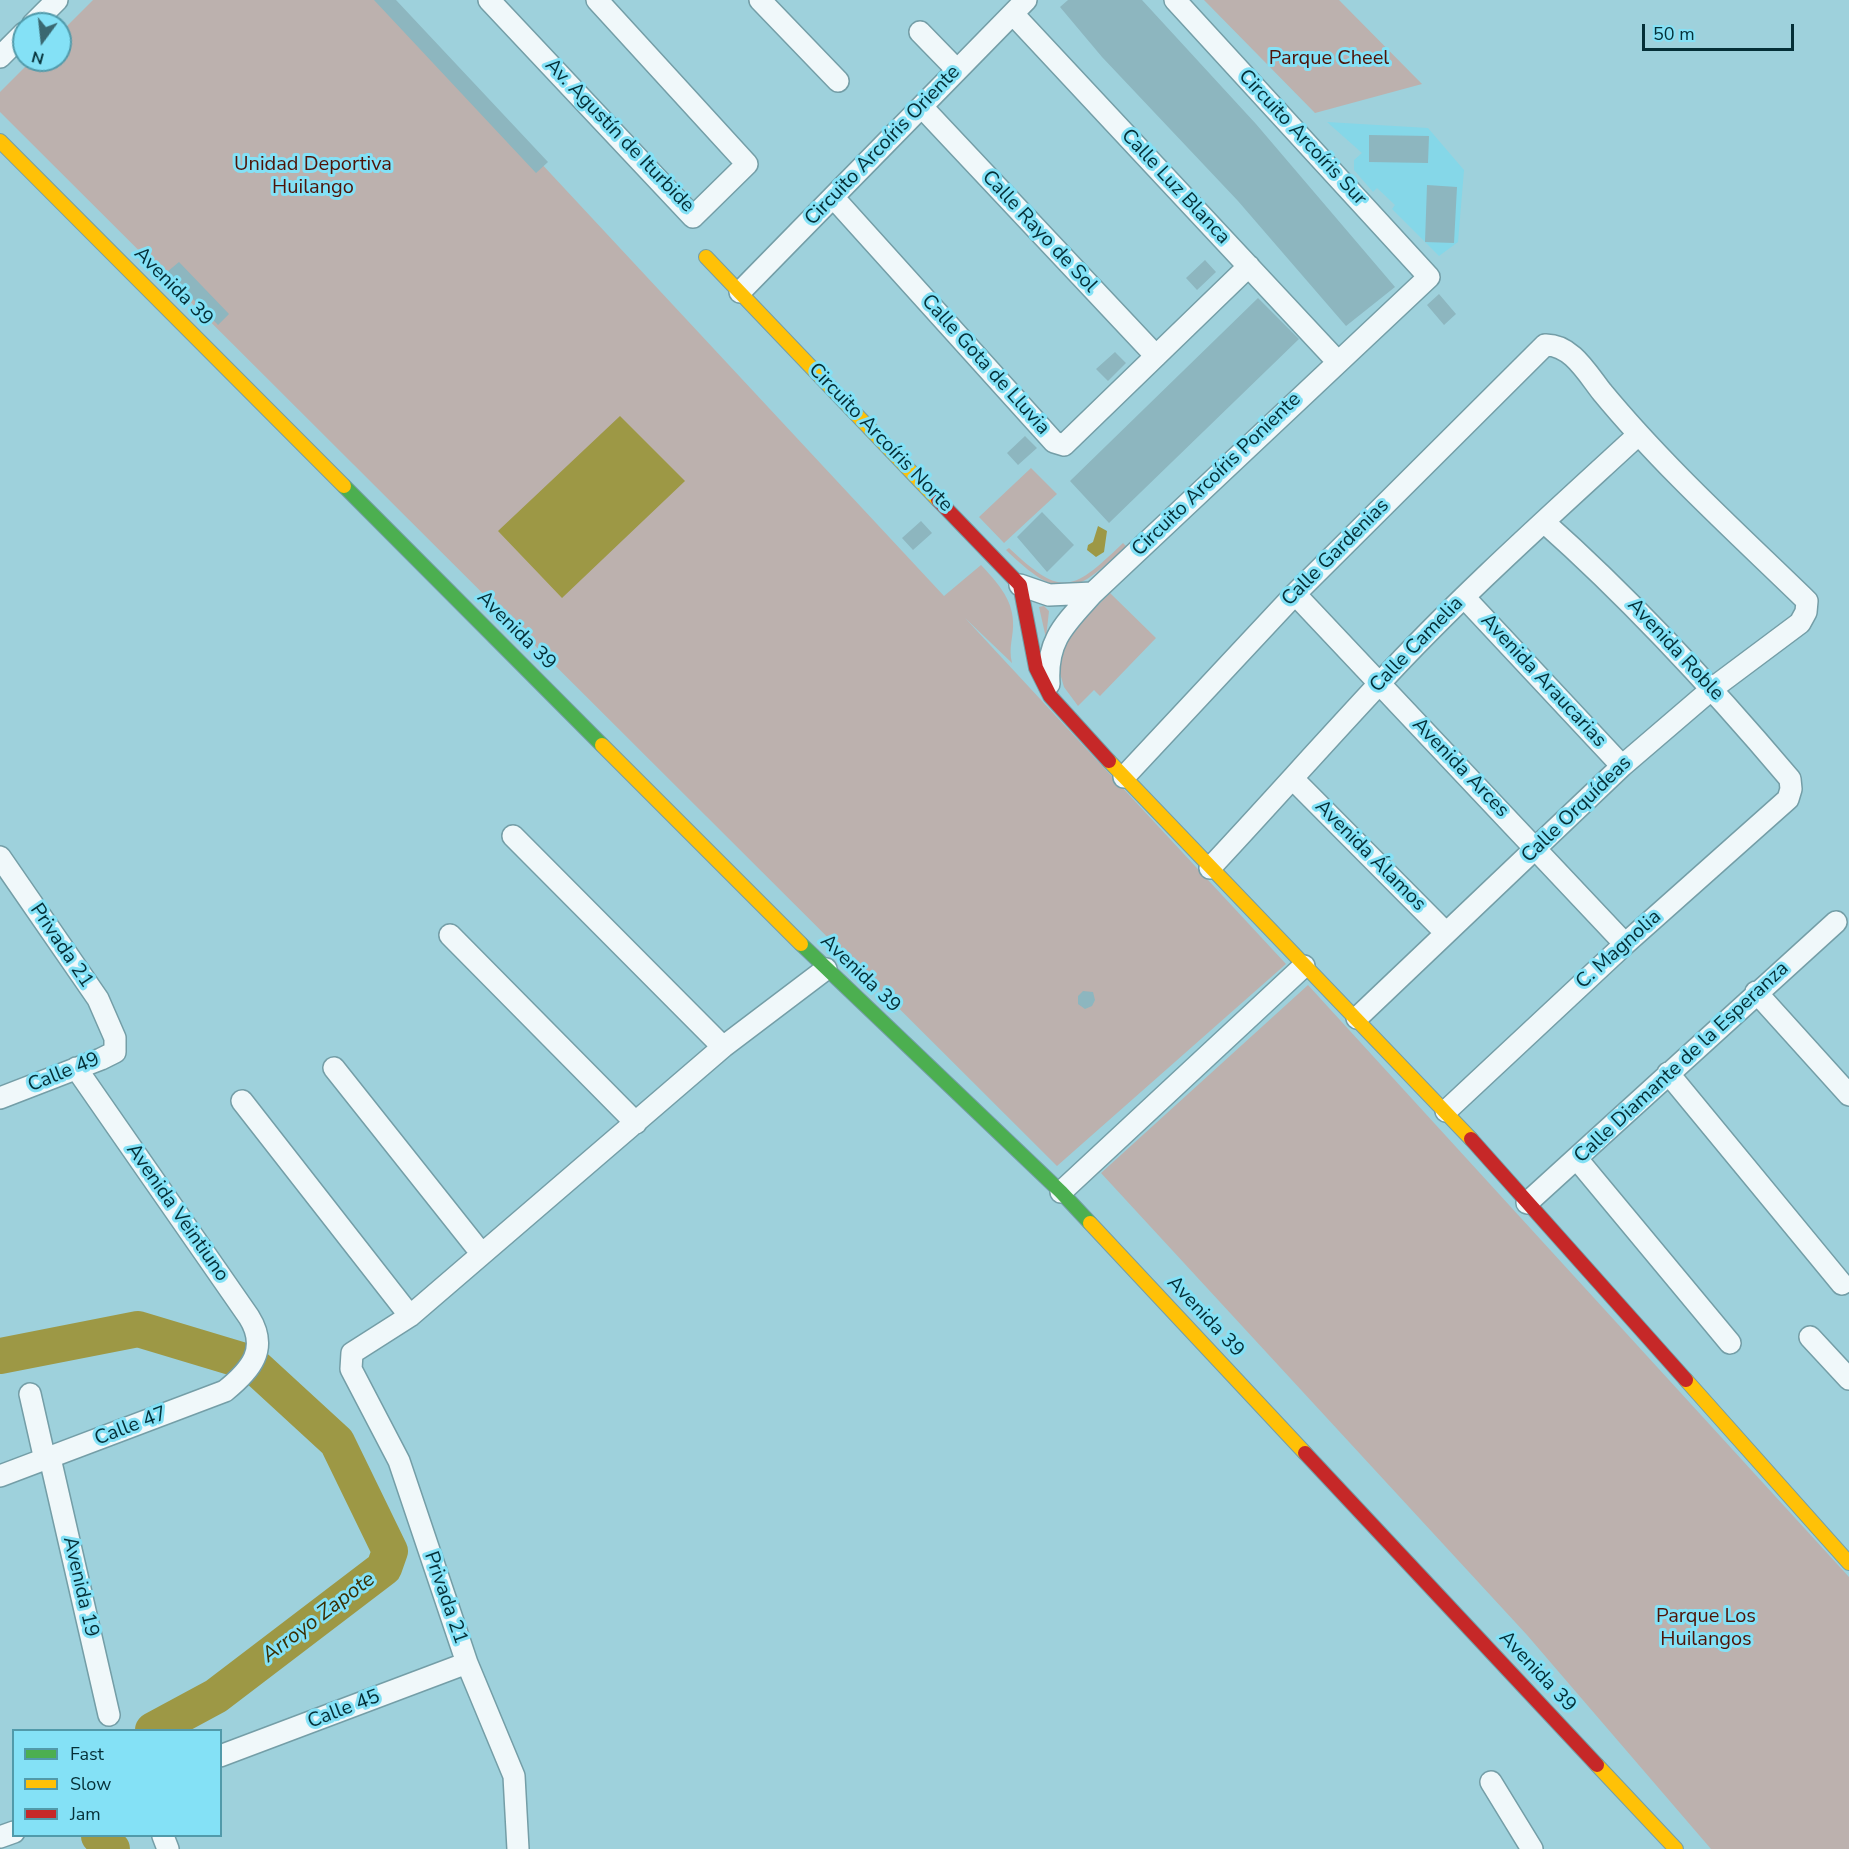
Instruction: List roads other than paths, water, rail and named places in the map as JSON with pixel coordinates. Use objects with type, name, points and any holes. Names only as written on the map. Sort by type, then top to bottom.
[{"type":"street","points":[[45,12],[57,0]]},
{"type":"street","name":"Av. Agustín de Iturbide","points":[[489,0],[693,218],[747,164],[597,0]]},
{"type":"street","points":[[760,0],[838,81]]},
{"type":"street","name":"Circuito Arcoíris Sur","points":[[1175,0],[1429,277]]},
{"type":"street","name":"Circuito Arcoíris Oriente","points":[[740,292],[1020,7]]},
{"type":"street","name":"Calle Luz Blanca","points":[[1020,7],[1249,266],[1337,361]]},
{"type":"street","points":[[920,32],[957,70]]},
{"type":"street","points":[[0,57],[12,45]]},
{"type":"street","name":"Calle Rayo de Sol","points":[[922,107],[1156,356]]},
{"type":"street","name":"Avenida 39","points":[[0,141],[826,969],[1061,1192],[1676,1849]]},
{"type":"street","name":"Calle Gota de Lluvia","points":[[833,197],[1054,442],[1064,445],[1249,266]]},
{"type":"street","name":"Circuito Arcoíris Norte","points":[[705,256],[1020,585],[1049,596],[1093,593]]},
{"type":"street","name":"Circuito Arcoíris Poniente","points":[[1050,696],[1047,661],[1058,632],[1093,593],[1337,361],[1429,277]]},
{"type":"street","name":"Calle Gardenias","points":[[1124,777],[1295,594],[1545,345],[1558,345],[1572,355],[1638,435]]},
{"type":"street","name":"Calle Camelia","points":[[1210,868],[1294,780],[1379,683],[1464,597],[1638,435]]},
{"type":"street","name":"Calle Orquídeas","points":[[1357,1018],[1622,766],[1713,688],[1800,623],[1806,612],[1807,601],[1638,435]]},
{"type":"street","name":"Avenida Roble","points":[[1544,522],[1614,585],[1713,688],[1790,779],[1791,789]]},
{"type":"street","points":[[1020,585],[1036,668],[1050,696],[1080,732],[1446,1111],[1847,1558]]},
{"type":"street","name":"Avenida Arces","points":[[1295,594],[1625,944]]},
{"type":"street","name":"Avenida Araucarias","points":[[1464,597],[1622,766]]},
{"type":"street","name":"Avenida Álamos","points":[[1294,780],[1446,933]]},
{"type":"street","name":"C. Magnolia","points":[[1446,1111],[1625,944],[1788,799],[1791,789]]},
{"type":"street","points":[[513,836],[723,1047]]},
{"type":"street","name":"Privada 21","points":[[0,857],[98,999],[115,1038]]},
{"type":"street","name":"Calle Diamante de la Esperanza","points":[[1527,1203],[1756,992],[1836,922]]},
{"type":"street","points":[[450,935],[636,1123]]},
{"type":"street","points":[[1061,1192],[1304,966]]},
{"type":"street","points":[[242,1101],[410,1316],[723,1047],[826,969]]},
{"type":"street","points":[[1756,992],[1849,1095]]},
{"type":"street","name":"Calle 49","points":[[0,1098],[115,1052],[115,1038]]},
{"type":"street","name":"Avenida Veintiuno","points":[[76,1068],[258,1332],[259,1346],[251,1363]]},
{"type":"street","points":[[334,1068],[481,1253]]},
{"type":"street","points":[[1668,1073],[1842,1284]]},
{"type":"street","points":[[1577,1159],[1730,1343]]},
{"type":"street","name":"Privada 21","points":[[410,1316],[352,1353],[351,1369],[399,1461],[467,1663],[514,1776],[518,1849]]},
{"type":"street","points":[[1810,1337],[1849,1379]]},
{"type":"street","name":"Calle 47","points":[[0,1476],[225,1391],[241,1378],[251,1363]]},
{"type":"street","name":"Avenida 19","points":[[30,1394],[48,1459],[109,1715]]},
{"type":"street","name":"Calle 45","points":[[222,1755],[467,1663]]},
{"type":"street","points":[[1491,1782],[1532,1849]]},
{"type":"waterway","name":"Arroyo Zapote","points":[[0,1356],[138,1329],[251,1363],[337,1442],[390,1551],[384,1568],[216,1696],[155,1729]]},
{"type":"waterway","name":"Arroyo Zapote","points":[[100,1837],[112,1849]]},
{"type":"park label","name":"Parque Cheel","points":[[1329,59]]},
{"type":"park label","name":"Unidad Deportiva Huilango","points":[[313,176]]},
{"type":"park label","name":"Parque Los Huilangos","points":[[1706,1628]]}]
